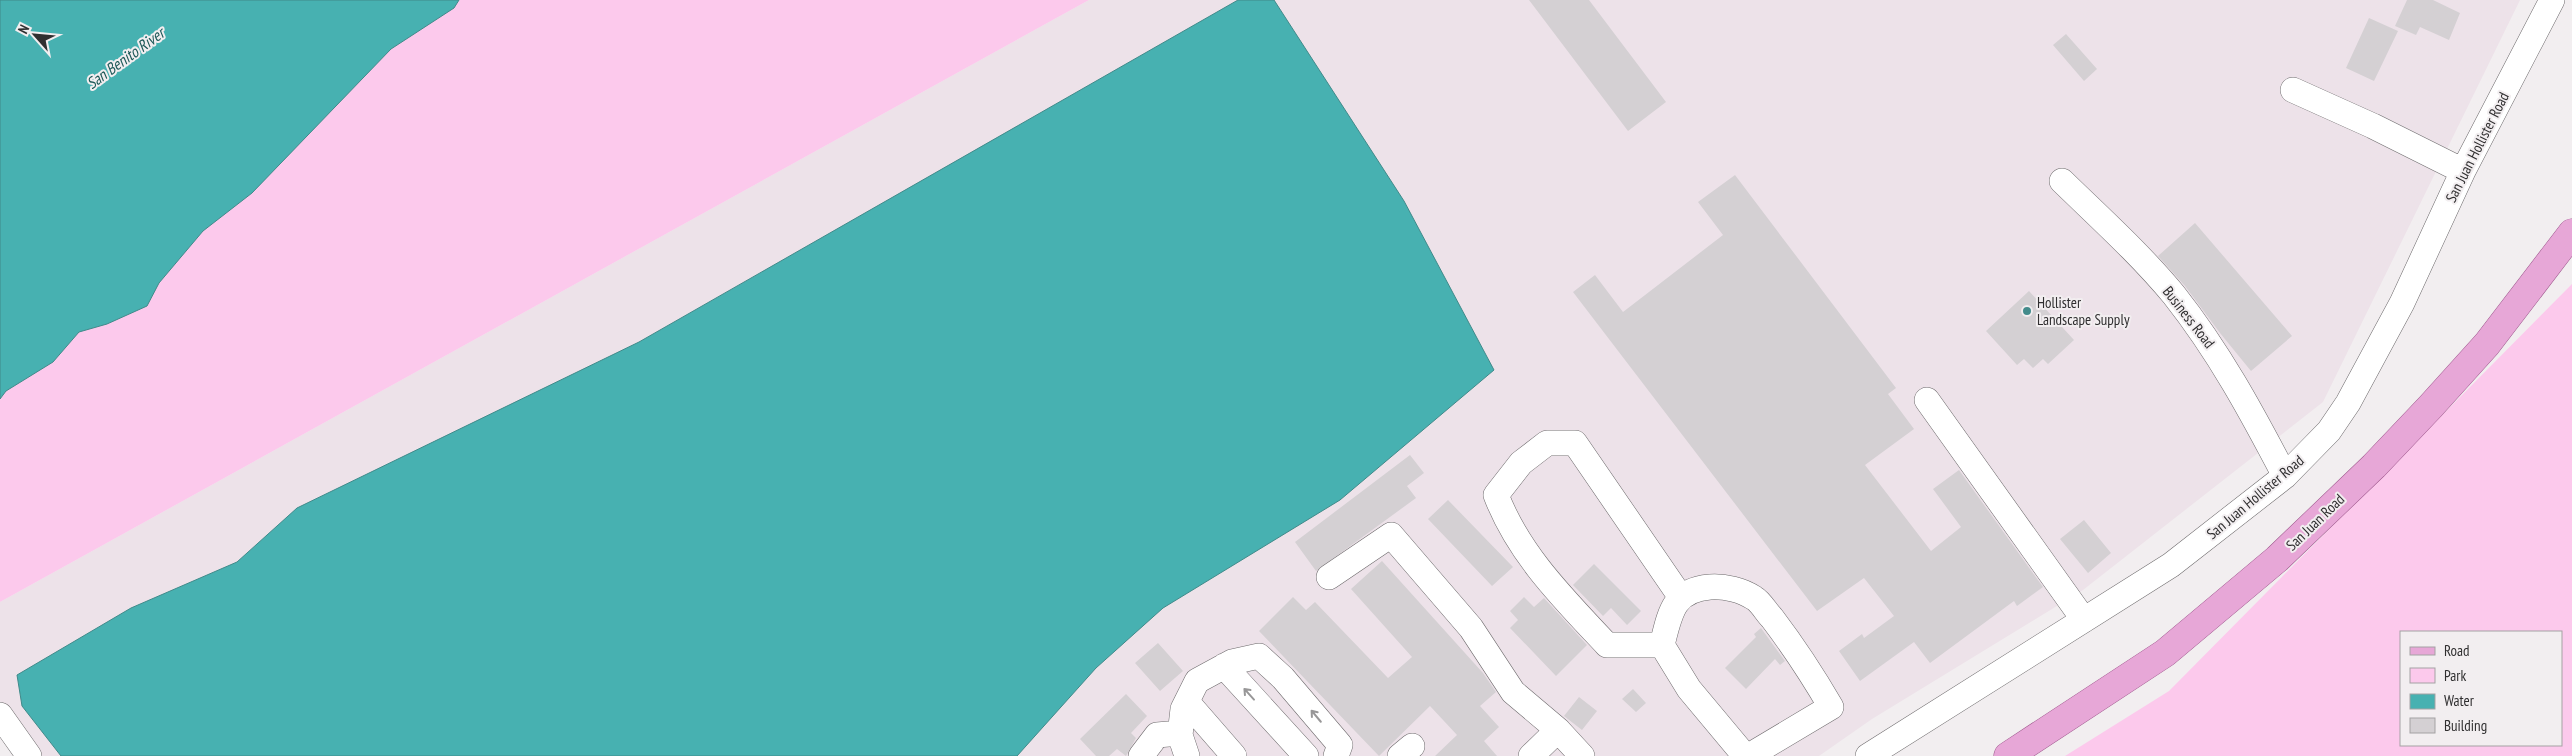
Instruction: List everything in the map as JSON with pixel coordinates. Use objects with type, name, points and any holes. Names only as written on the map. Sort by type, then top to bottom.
[{"type":"main road","name":"San Juan Road","points":[[2008,756],[2165,653],[2277,559],[2374,466],[2431,406],[2487,344],[2572,233]]},
{"type":"street","name":"San Juan Hollister Road","points":[[1868,756],[2171,565],[2285,476],[2328,431],[2348,403],[2402,303],[2463,172],[2552,0]]},
{"type":"street","points":[[2293,90],[2373,126],[2463,172]]},
{"type":"street","name":"Business Road","points":[[2062,181],[2146,264],[2199,328],[2238,386],[2285,476]]},
{"type":"street","points":[[1926,400],[2084,620]]},
{"type":"street","points":[[1662,645],[1607,645],[1541,574],[1504,518],[1496,495],[1521,463],[1547,443],[1575,444],[1680,596]]},
{"type":"street","points":[[1329,577],[1391,535],[1471,628],[1513,692],[1558,730],[1582,756]]},
{"type":"street","points":[[1718,587],[1744,592],[1756,599],[1801,656],[1831,707],[1747,756],[1690,689],[1662,645],[1668,621],[1680,596],[1697,588],[1718,587]]},
{"type":"street","points":[[1141,756],[1158,735],[1184,744],[1183,709],[1197,681],[1224,666],[1259,656],[1283,678],[1340,745],[1336,756]]},
{"type":"street","points":[[1224,666],[1306,756]]},
{"type":"street","points":[[1186,702],[1234,756]]},
{"type":"street","points":[[0,715],[29,756]]},
{"type":"street","points":[[1531,756],[1558,730]]},
{"type":"shaded area","points":[[1089,0],[2520,0],[2323,402],[2083,590],[1872,719],[1819,756],[15,756],[0,735],[0,602]]},
{"type":"green space","points":[[0,0],[1089,0],[0,602]]},
{"type":"green space","points":[[2572,284],[2572,756],[2065,756],[2169,691]]},
{"type":"water","name":"San Benito River","points":[[0,0],[459,0],[454,8],[391,49],[252,193],[203,231],[159,283],[147,306],[107,324],[79,332],[53,362],[6,391],[0,399]]},
{"type":"water","points":[[1238,0],[1274,0],[1404,201],[1494,370],[1340,500],[1163,608],[1096,668],[1017,756],[61,756],[22,706],[17,675],[131,608],[237,562],[297,508],[639,342]]},
{"type":"building","points":[[1529,0],[1589,0],[1666,102],[1628,131]]},
{"type":"building","points":[[2407,0],[2433,0],[2460,13],[2449,40],[2420,27],[2416,35],[2395,26]]},
{"type":"building","points":[[2369,18],[2398,31],[2374,81],[2346,68]]},
{"type":"building","points":[[2066,34],[2097,69],[2084,81],[2053,45]]},
{"type":"building","points":[[1735,175],[1896,388],[1888,394],[1914,429],[1865,465],[1931,551],[1961,527],[1933,489],[1959,470],[2043,587],[2017,606],[2014,601],[1930,663],[1914,642],[1860,681],[1839,651],[1862,634],[1864,638],[1894,616],[1864,578],[1817,611],[1573,292],[1595,275],[1623,312],[1723,235],[1698,202]]},
{"type":"building","points":[[2195,223],[2292,336],[2251,371],[2185,286],[2158,256]]},
{"type":"building","name":"Hollister Landscape Supply","points":[[2029,291],[2074,340],[2048,364],[2043,359],[2033,368],[2024,359],[2017,365],[1986,331]]},
{"type":"building","points":[[1410,455],[1424,473],[1407,486],[1416,498],[1316,571],[1295,542]]},
{"type":"building","points":[[1448,500],[1513,567],[1492,586],[1428,519]]},
{"type":"building","points":[[2084,520],[2111,553],[2088,573],[2060,539]]},
{"type":"building","points":[[1382,561],[1483,673],[1496,692],[1480,706],[1499,727],[1484,741],[1497,756],[1435,756],[1457,735],[1430,706],[1379,756],[1259,631],[1293,597],[1306,610],[1315,602],[1388,678],[1412,657],[1351,589]]},
{"type":"building","points":[[1594,564],[1641,611],[1627,625],[1611,608],[1603,616],[1573,585]]},
{"type":"building","points":[[1524,597],[1534,607],[1544,598],[1587,645],[1556,676],[1510,628],[1518,620],[1510,611]]},
{"type":"building","points":[[1761,628],[1785,661],[1780,665],[1775,659],[1746,689],[1725,668],[1756,637],[1754,634]]},
{"type":"building","points":[[1158,643],[1183,671],[1160,691],[1135,663]]},
{"type":"building","points":[[1633,689],[1646,703],[1636,712],[1622,699]]},
{"type":"building","points":[[1126,694],[1147,716],[1131,733],[1136,738],[1126,756],[1117,749],[1109,756],[1096,756],[1080,739]]},
{"type":"building","points":[[1579,697],[1597,711],[1582,730],[1564,716]]},
{"type":"place","name":"Hollister Landscape Supply","points":[[2027,311]]}]
